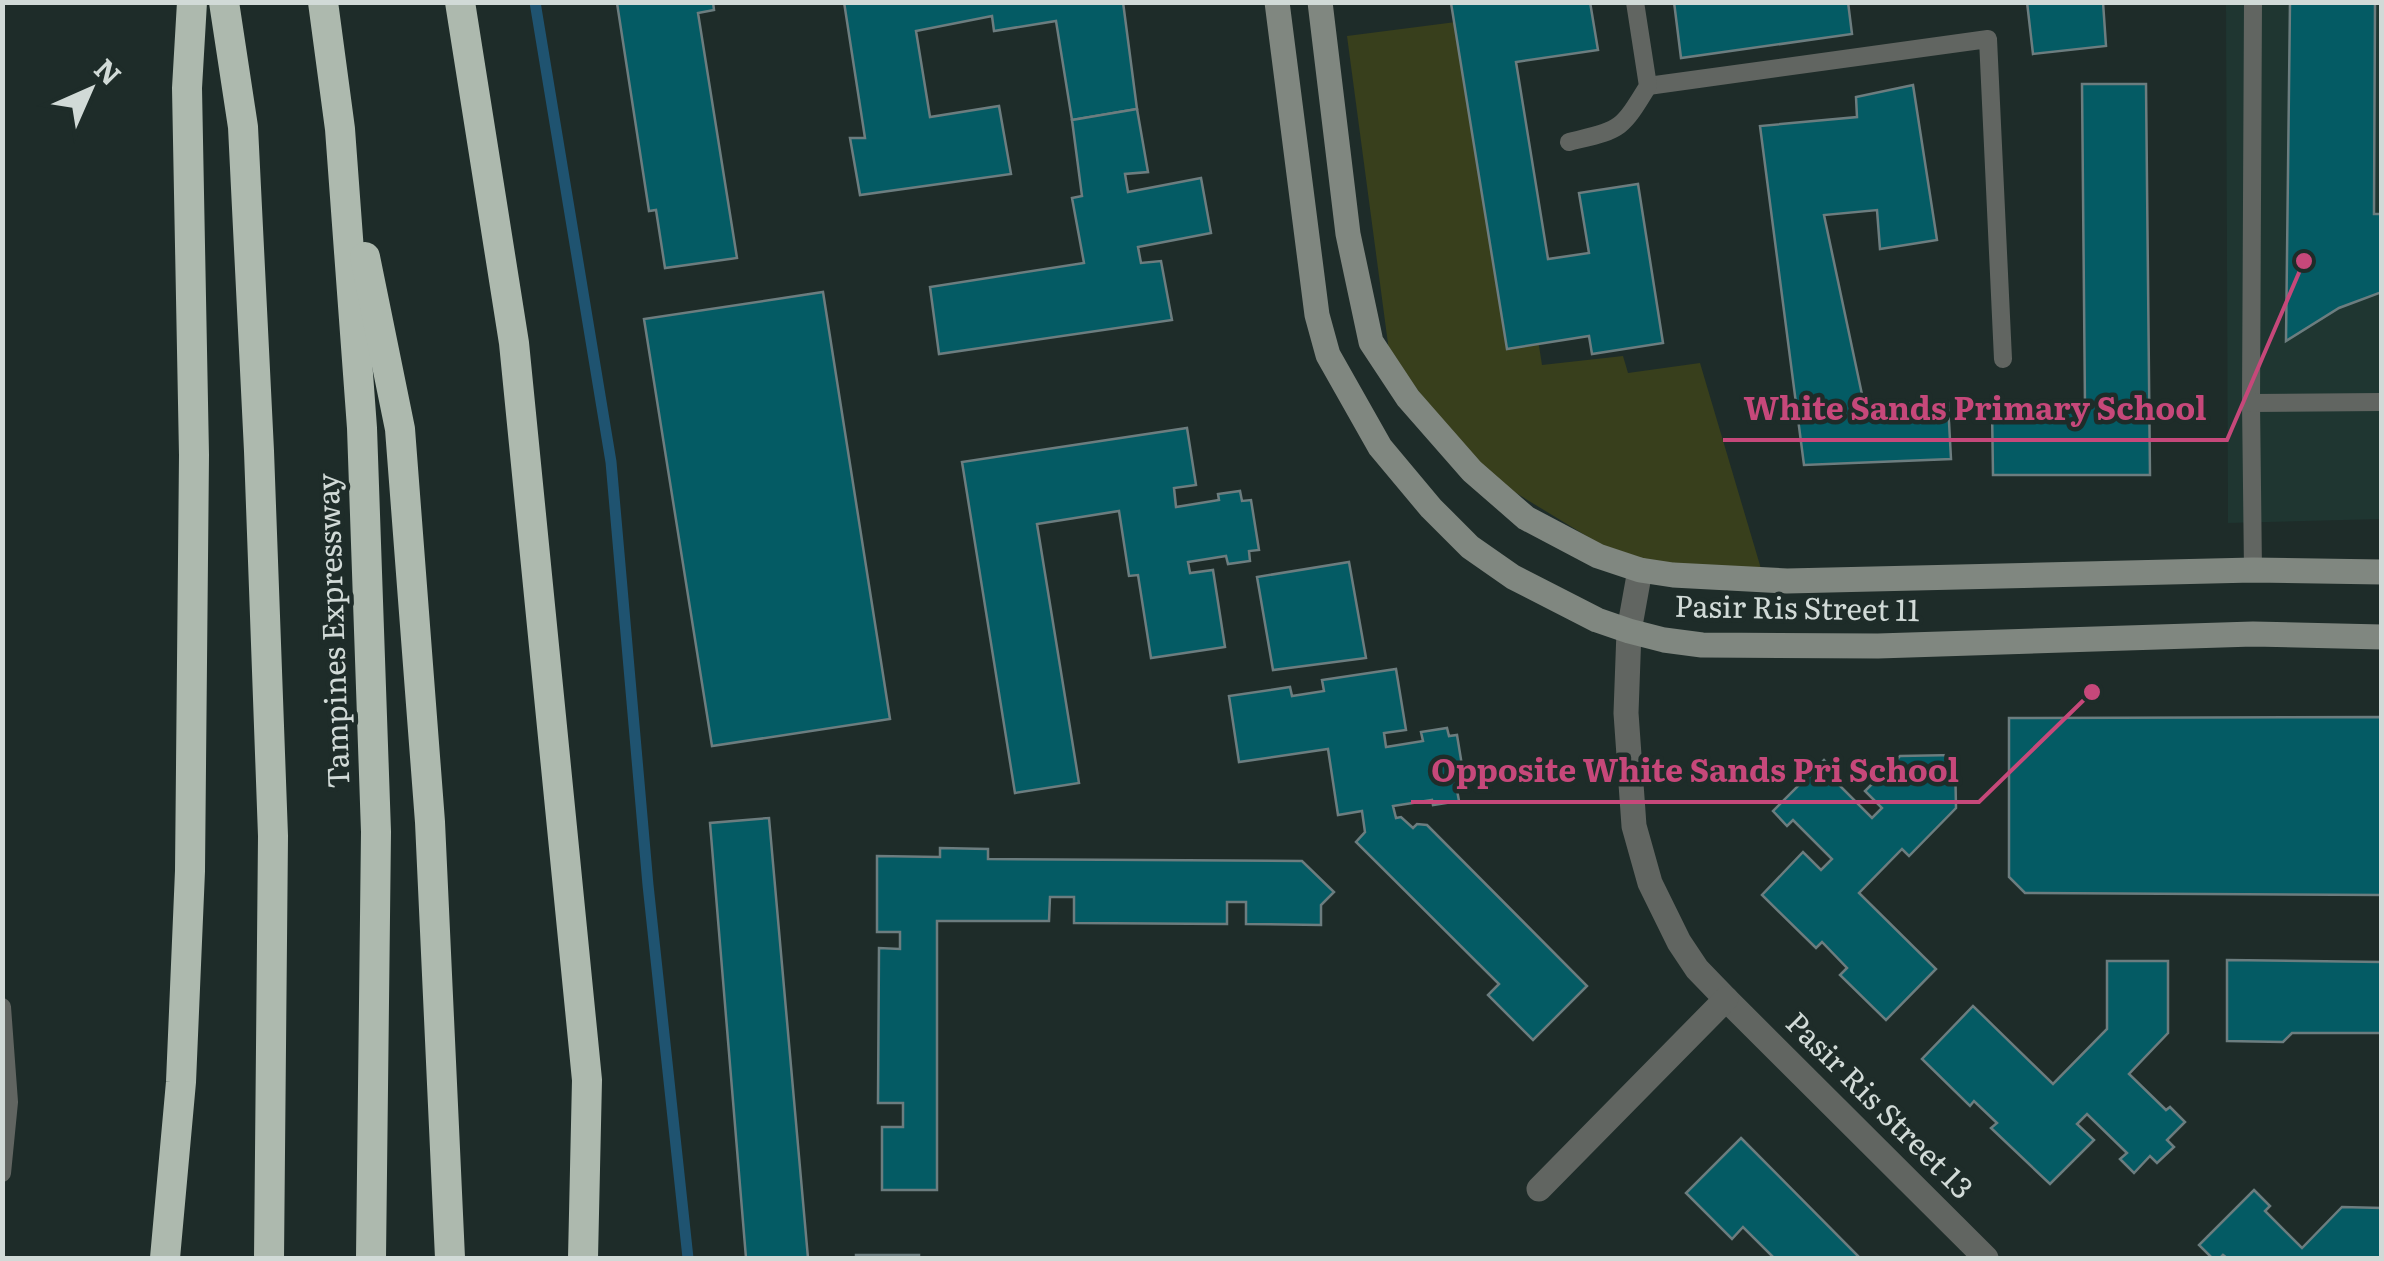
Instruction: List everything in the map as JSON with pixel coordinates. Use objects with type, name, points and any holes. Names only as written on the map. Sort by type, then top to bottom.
[{"type":"highway","points":[[165,1258],[181,1082],[190,872],[194,455],[187,88],[192,2]]},
{"type":"highway","points":[[224,2],[243,128],[273,836],[269,1258]]},
{"type":"highway","name":"Tampines Expressway","points":[[323,2],[340,129],[362,428],[376,813],[371,1258]]},
{"type":"highway","points":[[460,2],[514,343],[587,1080],[583,1258]]},
{"type":"highway","points":[[340,129],[400,429],[430,822],[450,1258]]},
{"type":"street","name":"Pasir Ris Street 11","points":[[1277,2],[1317,315],[1328,354],[1380,448],[1470,547],[1513,577],[1597,620],[1664,640],[1702,645],[1878,646],[2253,634],[2382,637]]},
{"type":"street","name":"Pasir Ris Street 11","points":[[1320,2],[1348,234],[1371,342],[1408,398],[1434,428],[1472,471],[1526,518],[1598,556],[1640,570],[1673,575],[1787,581],[2254,570],[2382,572]]},
{"type":"street","name":"Pasir Ris Street 13","points":[[1640,570],[1629,631],[1626,713],[1634,826],[1650,883],[1679,942],[1697,969],[1726,999],[1986,1258]]},
{"type":"street","points":[[1539,1189],[1726,999]]},
{"type":"lane","points":[[1569,142],[1615,131],[1648,86],[1635,2]]},
{"type":"lane","points":[[2253,2],[2254,570]]},
{"type":"lane","points":[[1648,86],[1988,39],[2003,360]]},
{"type":"lane","points":[[2251,402],[2382,402]]},
{"type":"lane","points":[[2,1007],[9,1102],[2,1173]]},
{"type":"shaded area","points":[[2226,3],[2381,3],[2381,519],[2228,523]]},
{"type":"green space","points":[[1487,18],[1542,365],[1623,356],[1628,373],[1700,363],[1762,572],[1639,568],[1475,468],[1389,351],[1347,36]]},
{"type":"building","points":[[713,2],[714,10],[698,13],[737,258],[665,268],[656,210],[649,211],[617,3]]},
{"type":"building","points":[[844,2],[1123,2],[1137,109],[1072,120],[1056,21],[994,31],[992,16],[916,31],[930,117],[999,106],[1011,174],[860,195],[850,138],[865,138]]},
{"type":"building","points":[[1590,2],[1598,50],[1516,62],[1548,259],[1589,253],[1579,193],[1638,184],[1663,343],[1592,354],[1589,336],[1507,349],[1451,3]]},
{"type":"building","points":[[1674,2],[1848,2],[1852,34],[1681,58]]},
{"type":"building","points":[[2027,2],[2103,2],[2106,46],[2033,54]]},
{"type":"building","points":[[2290,2],[2375,2],[2374,214],[2382,214],[2382,292],[2339,308],[2286,341]]},
{"type":"building","points":[[2082,84],[2146,84],[2150,475],[1993,475],[1992,408],[2085,407]]},
{"type":"building","points":[[1913,85],[1937,240],[1880,249],[1877,210],[1824,215],[1864,404],[1948,403],[1951,459],[1804,465],[1760,126],[1857,117],[1856,97]]},
{"type":"building","points":[[1137,109],[1148,172],[1125,174],[1128,192],[1201,178],[1211,233],[1138,247],[1141,263],[1161,261],[1172,320],[939,354],[930,287],[1084,263],[1072,198],[1082,196],[1072,120]]},
{"type":"building","points":[[823,292],[890,719],[712,746],[644,319]]},
{"type":"building","points":[[1187,428],[1196,485],[1174,488],[1176,507],[1219,500],[1218,494],[1240,491],[1242,501],[1251,500],[1259,550],[1249,551],[1250,561],[1228,564],[1226,556],[1188,562],[1190,573],[1213,570],[1225,647],[1151,658],[1138,575],[1129,576],[1119,511],[1037,524],[1079,783],[1015,793],[962,462]]},
{"type":"building","points":[[1349,562],[1366,658],[1273,670],[1257,577]]},
{"type":"building","points":[[1396,669],[1406,730],[1384,733],[1386,747],[1423,741],[1421,732],[1447,728],[1449,736],[1457,735],[1466,790],[1457,790],[1459,801],[1433,805],[1432,800],[1393,806],[1396,818],[1401,817],[1413,828],[1417,824],[1427,825],[1587,986],[1533,1040],[1488,995],[1499,984],[1356,842],[1365,832],[1362,811],[1338,815],[1328,749],[1239,762],[1229,696],[1290,687],[1292,696],[1324,691],[1322,680]]},
{"type":"building","points":[[2382,717],[2382,895],[2025,893],[2009,877],[2009,718]]},
{"type":"building","points":[[1955,755],[1956,808],[1909,856],[1902,849],[1859,893],[1936,969],[1886,1020],[1840,975],[1847,968],[1822,942],[1816,948],[1762,895],[1803,852],[1821,870],[1832,859],[1793,820],[1787,826],[1773,811],[1824,760],[1838,775],[1834,780],[1872,818],[1882,808],[1865,791],[1900,756]]},
{"type":"building","points":[[769,818],[808,1258],[746,1258],[710,823]]},
{"type":"building","points":[[940,848],[988,849],[988,859],[1302,861],[1334,892],[1321,905],[1321,925],[1246,924],[1246,902],[1227,902],[1227,924],[1074,923],[1074,897],[1050,897],[1049,921],[937,921],[937,1190],[882,1190],[882,1127],[903,1127],[903,1103],[878,1103],[879,948],[900,949],[900,932],[877,932],[877,856],[940,857]]},
{"type":"building","points":[[2227,960],[2382,962],[2382,1033],[2292,1033],[2283,1042],[2227,1041]]},
{"type":"building","points":[[2107,961],[2168,961],[2168,1033],[2129,1074],[2166,1110],[2170,1107],[2185,1122],[2167,1140],[2174,1147],[2157,1163],[2150,1156],[2134,1173],[2120,1159],[2127,1153],[2087,1114],[2077,1124],[2094,1140],[2050,1184],[1991,1128],[1997,1123],[1974,1101],[1970,1106],[1922,1059],[1973,1006],[2053,1084],[2107,1029]]},
{"type":"building","points":[[1741,1138],[1860,1258],[1774,1258],[1743,1227],[1732,1239],[1686,1193]]},
{"type":"building","points":[[2254,1190],[2270,1206],[2265,1211],[2302,1248],[2342,1207],[2382,1208],[2382,1258],[2212,1258],[2199,1245]]},
{"type":"building","points":[[919,1255],[919,1258],[856,1258]]},
{"type":"waterway","points":[[535,2],[611,462],[648,885],[688,1258]]},
{"type":"place","name":"White Sands Primary School","points":[[2304,261]]},
{"type":"place","name":"Opposite White Sands Pri School","points":[[2092,692]]}]
